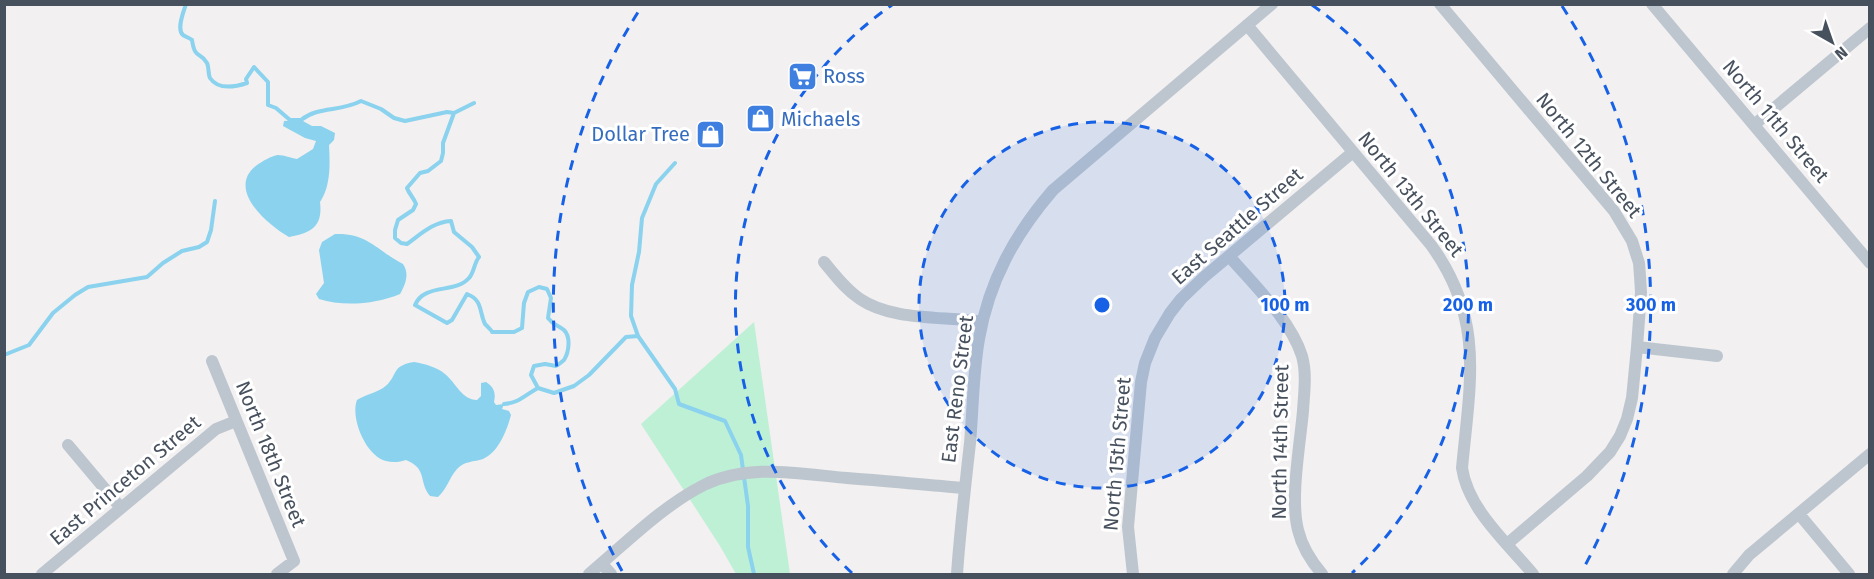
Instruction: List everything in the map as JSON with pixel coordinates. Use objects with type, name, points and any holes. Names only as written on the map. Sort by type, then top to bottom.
[{"type":"street","name":"East Reno Street","points":[[589,574],[667,509],[706,484],[726,477],[753,472],[786,472],[965,488],[978,342],[982,322],[992,287],[1006,256],[1025,225],[1053,190],[1272,4]]},
{"type":"street","name":"North 12th Street","points":[[1440,4],[1614,211],[1632,242],[1639,263],[1641,292],[1632,398],[1620,436],[1611,452],[1587,476],[1507,544]]},
{"type":"street","name":"North 11th Street","points":[[1652,4],[1754,125],[1865,247],[1869,263]]},
{"type":"street","name":"North 13th Street","points":[[1247,25],[1431,244],[1443,262],[1458,292],[1469,331],[1471,362],[1462,468],[1464,481],[1478,510],[1533,574]]},
{"type":"street","points":[[1754,125],[1869,28]]},
{"type":"street","name":"East Seattle Street","points":[[1155,338],[1181,299],[1353,152]]},
{"type":"street","name":"North 14th Street","points":[[1229,256],[1281,317],[1302,356],[1305,380],[1295,494],[1296,517],[1308,556],[1322,574]]},
{"type":"street","points":[[824,262],[858,298],[876,308],[904,314],[982,322]]},
{"type":"street","name":"North 15th Street","points":[[1133,574],[1128,527],[1138,415],[1145,363],[1155,338]]},
{"type":"street","points":[[1637,347],[1717,356]]},
{"type":"street","name":"North 18th Street","points":[[212,361],[294,561],[278,574]]},
{"type":"street","name":"East Princeton Street","points":[[42,574],[216,429],[236,421]]},
{"type":"street","points":[[68,445],[121,508]]},
{"type":"street","points":[[1733,574],[1749,555],[1869,454]]},
{"type":"street","points":[[957,574],[965,488]]},
{"type":"street","points":[[1799,514],[1849,574]]},
{"type":"street","points":[[602,564],[611,574]]},
{"type":"green space","points":[[754,322],[790,574],[736,574],[641,424]]},
{"type":"water","points":[[301,120],[335,133],[334,140],[329,145],[328,182],[320,202],[320,217],[309,231],[289,237],[271,224],[253,206],[246,185],[248,174],[267,159],[283,155],[297,159],[313,149],[316,141],[305,138],[283,126],[284,121]]},
{"type":"water","points":[[335,234],[346,234],[364,239],[403,264],[406,276],[400,294],[360,303],[339,303],[319,299],[316,294],[324,283],[319,250],[322,242]]},
{"type":"water","points":[[414,362],[431,366],[442,372],[463,394],[472,399],[477,400],[481,396],[481,383],[486,382],[494,391],[496,405],[504,404],[502,409],[509,411],[511,415],[505,434],[494,451],[483,459],[460,466],[438,497],[430,496],[426,491],[420,471],[413,464],[406,460],[386,461],[372,452],[361,435],[356,416],[357,400],[383,388],[397,369]]},
{"type":"waterway","points":[[186,4],[181,20],[181,32],[192,40],[196,53],[207,63],[209,76],[213,82],[222,86],[247,83],[246,79],[254,67],[268,82],[268,105],[276,108],[290,120],[301,120],[315,113],[361,101],[381,109],[394,118],[405,121],[447,112],[454,113],[443,143],[441,161],[428,171],[420,173],[407,188],[416,204],[413,210],[398,220],[395,238],[407,244],[433,226],[451,221],[454,232],[472,247],[479,257],[471,276],[463,283],[425,294],[415,305],[447,323],[452,320],[467,294],[478,303],[485,324],[492,332],[514,332],[522,328],[524,303],[528,292],[539,287],[547,289],[551,298],[548,318],[566,333],[568,349],[564,360],[558,365],[534,366],[531,375],[538,388],[554,393],[574,386],[589,375],[626,337],[638,336],[675,389],[679,404],[725,421],[741,455],[748,506],[748,547],[754,574]]},
{"type":"waterway","points":[[454,113],[474,103]]},
{"type":"waterway","points":[[638,336],[631,316],[632,285],[639,252],[642,218],[656,184],[675,163]]},
{"type":"waterway","points":[[4,355],[29,345],[53,313],[88,287],[147,277],[182,251],[199,247],[207,242],[215,201]]},
{"type":"waterway","points":[[504,404],[518,400],[538,388]]},
{"type":"place","name":"Ross","points":[[802,76]]},
{"type":"place","name":"Michaels","points":[[760,119]]},
{"type":"place","name":"Dollar Tree","points":[[711,134]]}]
